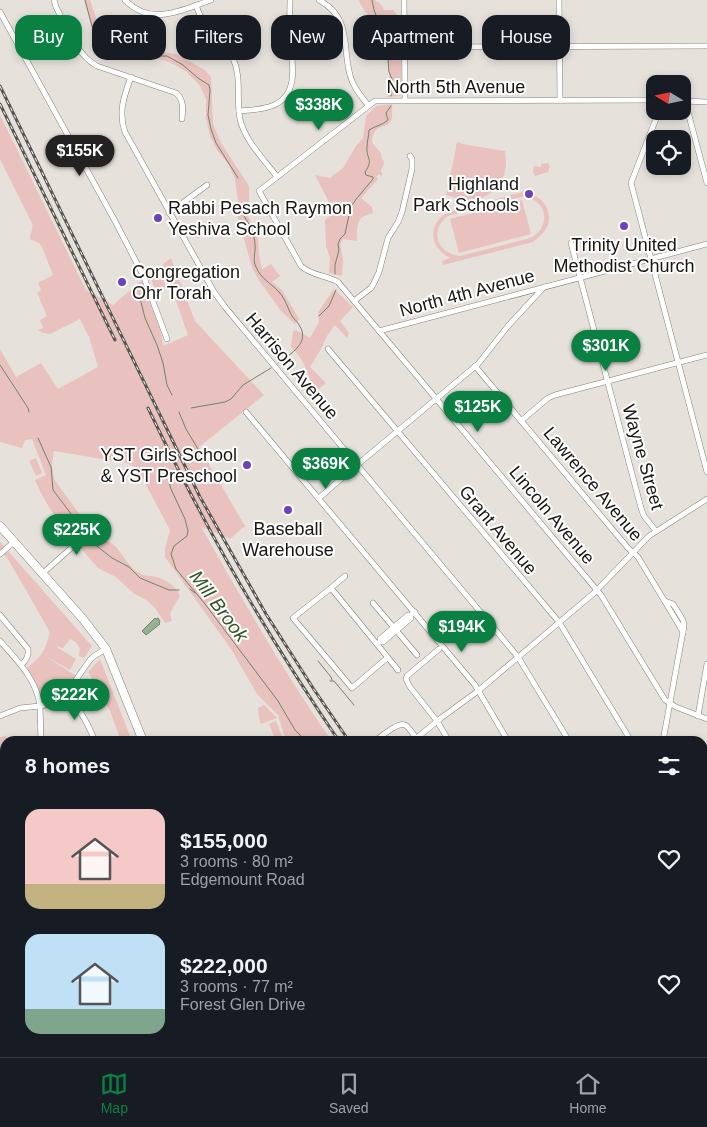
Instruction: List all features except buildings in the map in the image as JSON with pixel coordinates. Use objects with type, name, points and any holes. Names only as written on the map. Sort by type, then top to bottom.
[{"type":"street","points":[[54,0],[56,8],[83,56],[97,66],[176,93],[182,100],[182,119]]},
{"type":"street","points":[[125,0],[143,12],[156,14],[167,14],[211,0]]},
{"type":"street","points":[[239,111],[276,105],[290,90],[293,80],[290,0]]},
{"type":"street","points":[[320,0],[329,6],[339,19],[345,38],[350,76],[355,88],[368,105]]},
{"type":"street","points":[[404,0],[404,15]]},
{"type":"street","points":[[559,0],[559,15]]},
{"type":"street","points":[[196,5],[204,22],[233,59],[239,83],[239,111],[242,125],[250,142],[278,177]]},
{"type":"street","points":[[0,12],[144,275],[167,339]]},
{"type":"street","points":[[570,46],[707,46]]},
{"type":"street","points":[[404,60],[404,100]]},
{"type":"street","points":[[559,60],[560,100]]},
{"type":"street","name":"Harrison Avenue","points":[[130,77],[122,106],[121,119],[125,132],[214,292],[518,657],[566,736]]},
{"type":"street","name":"North 5th Avenue","points":[[259,191],[375,101],[646,100]]},
{"type":"street","points":[[691,101],[707,102]]},
{"type":"street","points":[[656,120],[631,183],[707,472]]},
{"type":"street","points":[[689,120],[707,183]]},
{"type":"street","points":[[354,301],[370,288],[379,272],[388,238],[402,212],[412,169],[412,159],[410,156]]},
{"type":"street","points":[[169,213],[207,185]]},
{"type":"street","name":"Lincoln Avenue","points":[[259,191],[301,266],[311,273],[338,282],[597,590],[665,700],[670,704]]},
{"type":"street","name":"Wayne Street","points":[[571,242],[641,508],[644,516],[656,531]]},
{"type":"street","name":"North 4th Avenue","points":[[379,331],[707,244]]},
{"type":"street","points":[[319,498],[475,366],[544,287]]},
{"type":"street","name":"Grant Avenue","points":[[328,349],[559,622],[628,736]]},
{"type":"street","points":[[521,421],[555,394],[707,354]]},
{"type":"street","name":"Lawrence Avenue","points":[[475,366],[638,557],[665,601],[673,604],[683,620],[682,643],[664,736]]},
{"type":"street","points":[[246,412],[413,614],[470,678],[505,736]]},
{"type":"street","points":[[420,736],[478,691],[597,590],[649,536],[707,500]]},
{"type":"street","points":[[42,574],[98,522]]},
{"type":"street","points":[[0,526],[83,619],[106,649],[141,736]]},
{"type":"street","points":[[0,554],[14,542]]},
{"type":"street","points":[[345,576],[294,618],[352,688],[388,658]]},
{"type":"street","points":[[331,588],[379,643],[398,670]]},
{"type":"street","points":[[373,603],[417,655]]},
{"type":"street","points":[[379,643],[380,639],[395,629],[408,615],[413,614]]},
{"type":"street","points":[[0,615],[28,649],[28,656],[21,665]]},
{"type":"street","points":[[0,641],[21,665],[34,686],[40,706],[41,736]]},
{"type":"street","points":[[0,716],[20,708],[55,702],[66,693],[90,660],[106,649]]},
{"type":"street","points":[[439,649],[407,676],[406,682],[437,721],[446,736]]},
{"type":"street","points":[[698,716],[707,664]]},
{"type":"street","points":[[66,693],[81,710],[93,736]]},
{"type":"street","points":[[670,704],[707,719]]},
{"type":"street","points":[[383,736],[397,725],[403,724],[412,736]]},
{"type":"shaded area","points":[[84,0],[90,0],[95,15],[92,15],[92,28]]},
{"type":"shaded area","points":[[358,0],[375,0],[380,3],[384,10],[393,10],[397,15],[367,15]]},
{"type":"shaded area","points":[[166,52],[176,54],[176,60],[187,60],[205,70],[211,77],[213,124],[221,143],[249,186],[249,201],[245,209],[258,239],[262,269],[271,264],[280,276],[272,282],[282,290],[299,319],[295,324],[281,311],[258,279],[252,267],[235,208],[238,201],[235,179],[229,165],[217,150],[210,136],[206,118],[206,99],[200,86],[187,72],[162,60],[166,60]]},
{"type":"shaded area","points":[[388,60],[401,60],[400,96],[387,97]]},
{"type":"shaded area","points":[[392,104],[391,121],[377,129],[372,143],[381,153],[384,161],[381,169],[383,174],[381,176],[379,174],[376,177],[378,179],[361,198],[372,207],[373,213],[361,218],[357,241],[343,239],[341,246],[343,259],[342,276],[329,273],[330,257],[326,247],[325,220],[334,212],[315,175],[330,178],[343,168],[363,138],[366,116],[376,106]]},
{"type":"shaded area","points":[[0,115],[86,290],[113,305],[142,280],[161,332],[163,346],[188,335],[163,264],[171,258],[195,321],[264,395],[199,447],[245,526],[230,539],[201,527],[248,609],[329,736],[284,736],[278,715],[257,694],[231,649],[165,557],[165,548],[170,530],[137,468],[126,463],[54,451],[52,464],[54,479],[80,515],[86,529],[74,540],[52,512],[35,480],[46,475],[32,439],[25,440],[22,448],[0,442],[0,349],[16,377],[41,363],[58,389],[98,367],[89,337],[80,319],[50,334],[38,330],[43,328],[40,320],[47,316],[37,293],[41,290],[38,283],[53,275],[42,247],[39,243],[30,239],[32,223],[0,159]]},
{"type":"shaded area","points":[[459,142],[505,151],[506,163],[503,177],[490,194],[477,199],[466,200],[446,195],[456,144]]},
{"type":"shaded area","points":[[548,163],[550,166],[548,172],[535,176],[533,172],[534,166],[541,167],[541,164]]},
{"type":"shaded area","points":[[523,192],[542,201],[546,206],[549,218],[544,232],[533,242],[443,265],[442,261],[450,258],[437,247],[433,234],[438,221],[443,215],[451,211]],"holes":[[[521,197],[530,198],[537,202],[544,213],[542,227],[530,238],[460,256],[446,251],[438,240],[439,228],[448,216]]]},
{"type":"shaded area","points":[[522,200],[531,234],[459,253],[450,219]]},
{"type":"shaded area","points":[[161,270],[166,287],[155,290],[151,278]]},
{"type":"shaded area","points":[[334,289],[353,307],[340,321],[349,333],[347,338],[335,325],[310,367],[326,383],[319,389],[313,386],[302,361],[291,347],[293,331],[296,330],[310,338],[319,322],[318,312]]},
{"type":"shaded area","points":[[36,458],[42,473],[36,476],[29,461]]},
{"type":"shaded area","points":[[93,534],[114,545],[137,571],[144,575],[160,578],[176,589],[180,596],[170,613],[172,621],[165,623],[148,601],[133,593],[116,577],[98,568],[79,546]]},
{"type":"shaded area","points":[[0,542],[92,646],[84,658],[79,656],[80,648],[76,642],[70,639],[63,648],[55,646],[76,659],[70,670],[48,658],[78,677],[66,693],[40,706],[39,699],[24,670],[41,654],[50,632],[8,559],[0,550]]},
{"type":"shaded area","points":[[155,618],[158,618],[160,624],[146,635],[142,631]]},
{"type":"shaded area","points":[[100,659],[130,736],[119,736],[110,711],[88,672]]},
{"type":"shaded area","points":[[264,705],[277,718],[261,724],[258,708]]},
{"type":"shaded area","points":[[276,721],[282,736],[274,736],[269,724]]},
{"type":"waterway","name":"Mill Brook","points":[[85,0],[92,26],[97,33],[107,39],[143,53],[167,56],[183,65],[209,85],[208,115],[211,129],[216,143],[238,178]]},
{"type":"waterway","points":[[372,0],[376,15],[393,36],[389,45],[391,53],[388,61],[392,79],[391,96]]},
{"type":"waterway","points":[[335,274],[339,250],[338,244],[345,234],[352,205],[373,179],[373,177],[366,175],[365,172],[369,164],[367,151],[369,130],[388,120],[386,113],[391,106]]},
{"type":"waterway","name":"Mill Brook","points":[[242,213],[254,237],[254,261],[258,271],[281,294],[302,331],[303,337],[298,347],[278,363]]},
{"type":"waterway","points":[[319,316],[329,306],[336,290]]},
{"type":"waterway","points":[[140,298],[145,318],[163,363],[167,385],[172,395]]},
{"type":"waterway","points":[[0,365],[29,412]]},
{"type":"waterway","name":"Mill Brook","points":[[191,408],[225,402],[231,399],[243,385],[271,368]]},
{"type":"waterway","name":"Mill Brook","points":[[179,412],[186,429],[198,449],[197,455]]},
{"type":"waterway","points":[[38,438],[51,467],[53,490],[75,519]]},
{"type":"waterway","name":"Mill Brook","points":[[174,475],[170,478],[169,482],[185,519],[188,531],[187,536],[174,546],[171,554],[176,569],[205,604],[278,701],[295,730],[301,736]]},
{"type":"waterway","points":[[93,543],[112,558],[129,567],[140,578],[169,590],[179,590]]},
{"type":"waterway","name":"Mill Brook","points":[[190,589],[195,593]]},
{"type":"waterway","points":[[318,661],[332,680]]},
{"type":"waterway","points":[[330,681],[334,681],[354,705]]},
{"type":"railway","points":[[0,86],[200,497],[266,614],[346,736]]},
{"type":"railway","points":[[0,104],[115,340]]},
{"type":"railway","points":[[148,408],[210,531],[281,652],[336,736]]},
{"type":"place","name":"Highland Park Schools","points":[[529,194]]},
{"type":"place","name":"Rabbi Pesach Raymon Yeshiva School","points":[[158,218]]},
{"type":"place","name":"Trinity United Methodist Church","points":[[624,226]]},
{"type":"place","name":"Congregation Ohr Torah","points":[[122,282]]},
{"type":"place","name":"YST Girls School & YST Preschool","points":[[247,465]]},
{"type":"place","name":"Baseball Warehouse","points":[[288,510]]}]
